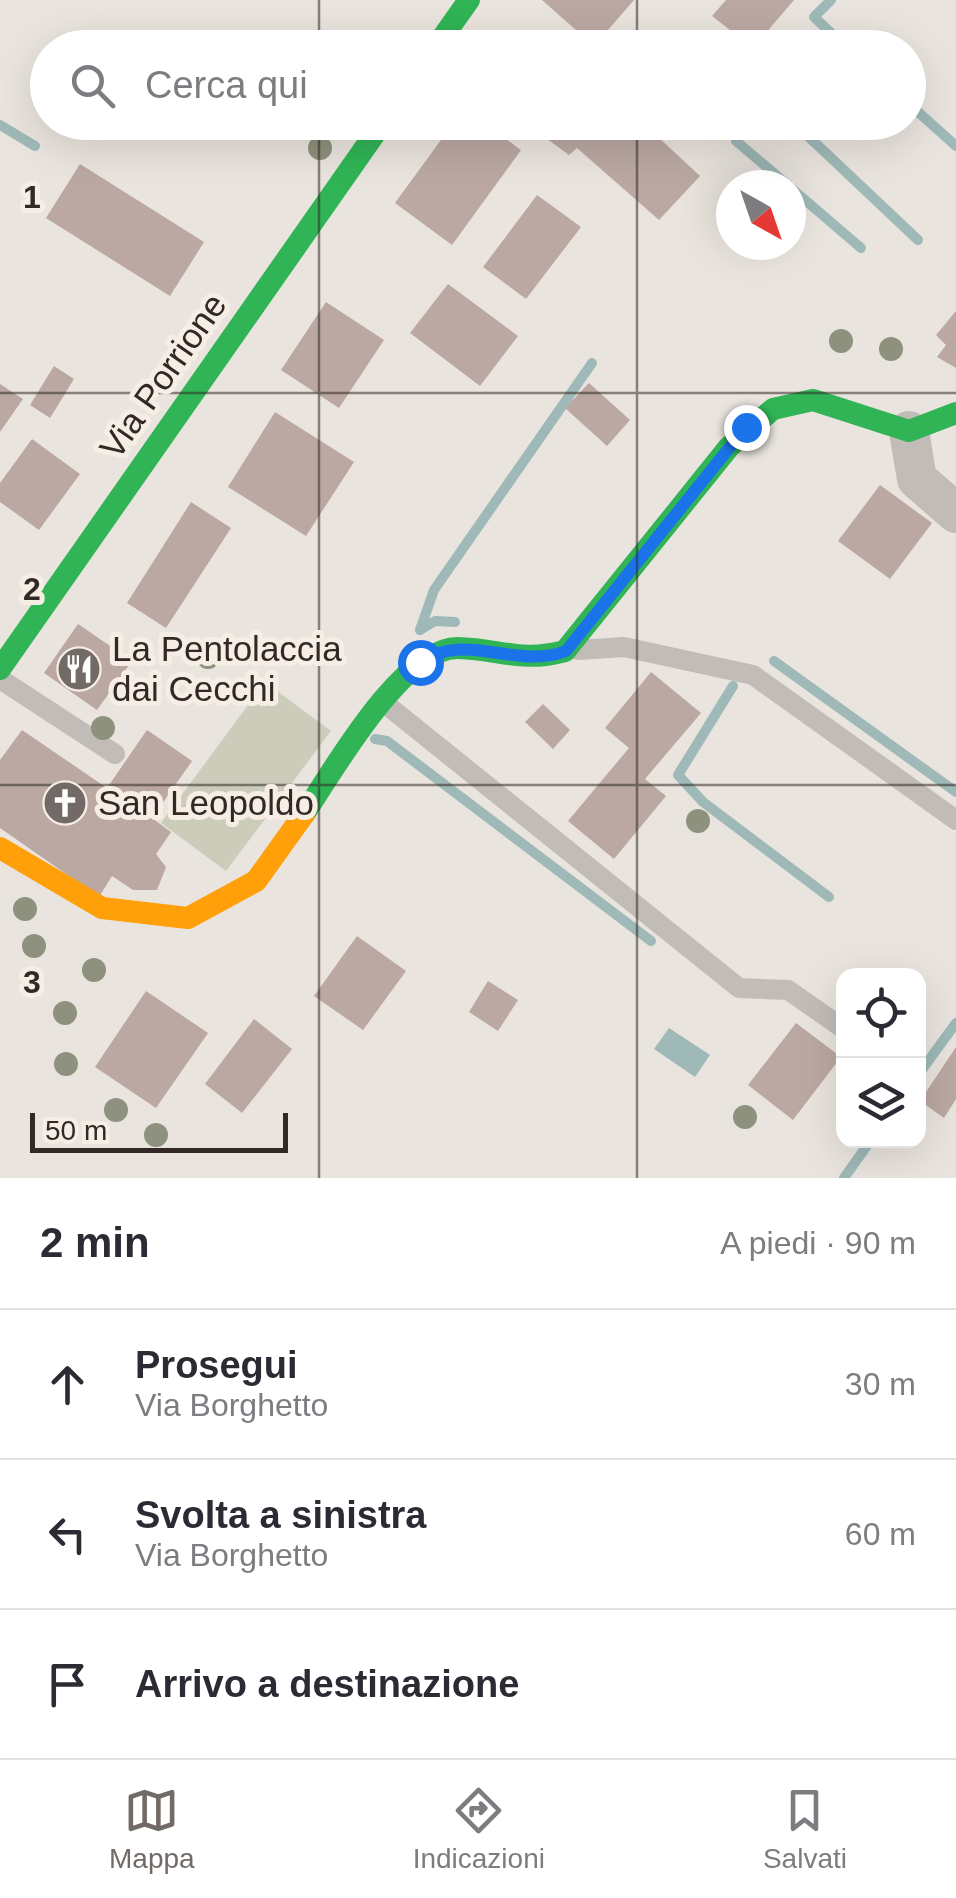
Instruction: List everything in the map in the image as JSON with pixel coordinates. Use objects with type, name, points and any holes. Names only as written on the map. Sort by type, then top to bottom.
[{"type":"street","points":[[448,30],[468,0]]},
{"type":"street","name":"Via Porrione","points":[[0,670],[370,140]]},
{"type":"street","points":[[0,848],[102,908],[188,918],[256,882],[383,701],[436,651],[457,648],[534,659],[566,651],[738,437],[780,403],[821,400],[909,431],[956,412]]},
{"type":"street","points":[[909,431],[917,479],[956,513]]},
{"type":"lane","points":[[566,651],[624,648],[753,675],[956,820]]},
{"type":"lane","points":[[0,679],[115,754]]},
{"type":"lane","points":[[383,701],[739,988],[788,990],[836,1023]]},
{"type":"green space","points":[[265,682],[331,731],[226,871],[161,823]]},
{"type":"water","points":[[669,1028],[710,1055],[695,1077],[654,1049]]},
{"type":"building","points":[[542,0],[634,0],[608,30],[576,30]]},
{"type":"building","points":[[726,0],[794,0],[768,30],[730,30],[712,16]]},
{"type":"building","points":[[441,140],[507,140],[521,150],[452,245],[395,203]]},
{"type":"building","points":[[549,140],[661,140],[700,176],[659,220],[577,148],[569,155]]},
{"type":"building","points":[[80,164],[204,242],[170,296],[46,218]]},
{"type":"building","points":[[537,195],[581,227],[526,299],[483,267]]},
{"type":"building","points":[[448,284],[518,336],[480,386],[410,333]]},
{"type":"building","points":[[326,302],[384,340],[339,408],[281,370]]},
{"type":"building","points":[[956,311],[956,368],[937,357],[946,345],[936,335]]},
{"type":"building","points":[[54,366],[74,379],[50,418],[30,405]]},
{"type":"building","points":[[589,383],[630,420],[607,446],[565,408]]},
{"type":"building","points":[[0,384],[23,399],[0,432]]},
{"type":"building","points":[[275,412],[354,462],[306,536],[228,487]]},
{"type":"building","points":[[32,439],[80,474],[39,530],[0,502],[0,483]]},
{"type":"building","points":[[880,485],[932,523],[890,579],[838,541]]},
{"type":"building","points":[[191,502],[231,528],[166,628],[127,603]]},
{"type":"building","points":[[78,624],[132,661],[97,710],[44,673]]},
{"type":"building","points":[[651,672],[701,713],[645,779],[666,796],[614,859],[568,821],[629,748],[605,728]]},
{"type":"building","points":[[543,704],[570,730],[553,749],[525,722]]},
{"type":"building","name":"San Leopoldo","points":[[22,730],[107,788],[147,730],[192,761],[152,818],[171,832],[156,854],[166,867],[157,890],[133,890],[112,876],[99,897],[0,828],[0,760]]},
{"type":"building","points":[[357,936],[406,971],[363,1030],[314,996]]},
{"type":"building","points":[[488,981],[518,1000],[498,1031],[469,1012]]},
{"type":"building","points":[[146,991],[208,1033],[156,1108],[95,1067]]},
{"type":"building","points":[[254,1019],[292,1049],[242,1113],[205,1084]]},
{"type":"building","points":[[796,1023],[836,1053],[836,1064],[793,1120],[748,1085]]},
{"type":"building","points":[[956,1047],[956,1099],[944,1118],[926,1105],[926,1092]]},
{"type":"waterway","points":[[828,30],[814,17],[831,0]]},
{"type":"waterway","points":[[926,119],[956,146]]},
{"type":"waterway","points":[[0,125],[35,146]]},
{"type":"waterway","points":[[812,140],[918,240]]},
{"type":"waterway","points":[[736,141],[770,170]]},
{"type":"waterway","points":[[806,201],[861,248]]},
{"type":"waterway","points":[[420,630],[434,590],[592,363]]},
{"type":"waterway","points":[[420,630],[435,621],[455,622]]},
{"type":"waterway","points":[[774,661],[956,792]]},
{"type":"waterway","points":[[733,686],[678,775],[703,802],[829,897]]},
{"type":"waterway","points":[[375,739],[387,741],[651,941]]},
{"type":"waterway","points":[[926,1064],[956,1023]]},
{"type":"waterway","points":[[844,1178],[865,1148]]},
{"type":"traffic: fast","points":[[448,30],[469,0]]},
{"type":"traffic: fast","points":[[0,669],[370,140]]},
{"type":"traffic: fast","points":[[304,814],[371,714],[415,667],[437,653],[458,648],[523,656],[565,651],[729,447],[773,409],[813,400],[909,431],[956,413]]},
{"type":"traffic: slow","points":[[0,848],[102,908],[188,918],[256,881],[304,814]]},
{"type":"place","name":"La Pentolaccia dai Cecchi","points":[[79,669]]},
{"type":"place","name":"San Leopoldo","points":[[65,803]]},
{"type":"route","points":[[420,662],[436,651],[457,648],[534,659],[566,651],[746,427]]}]
